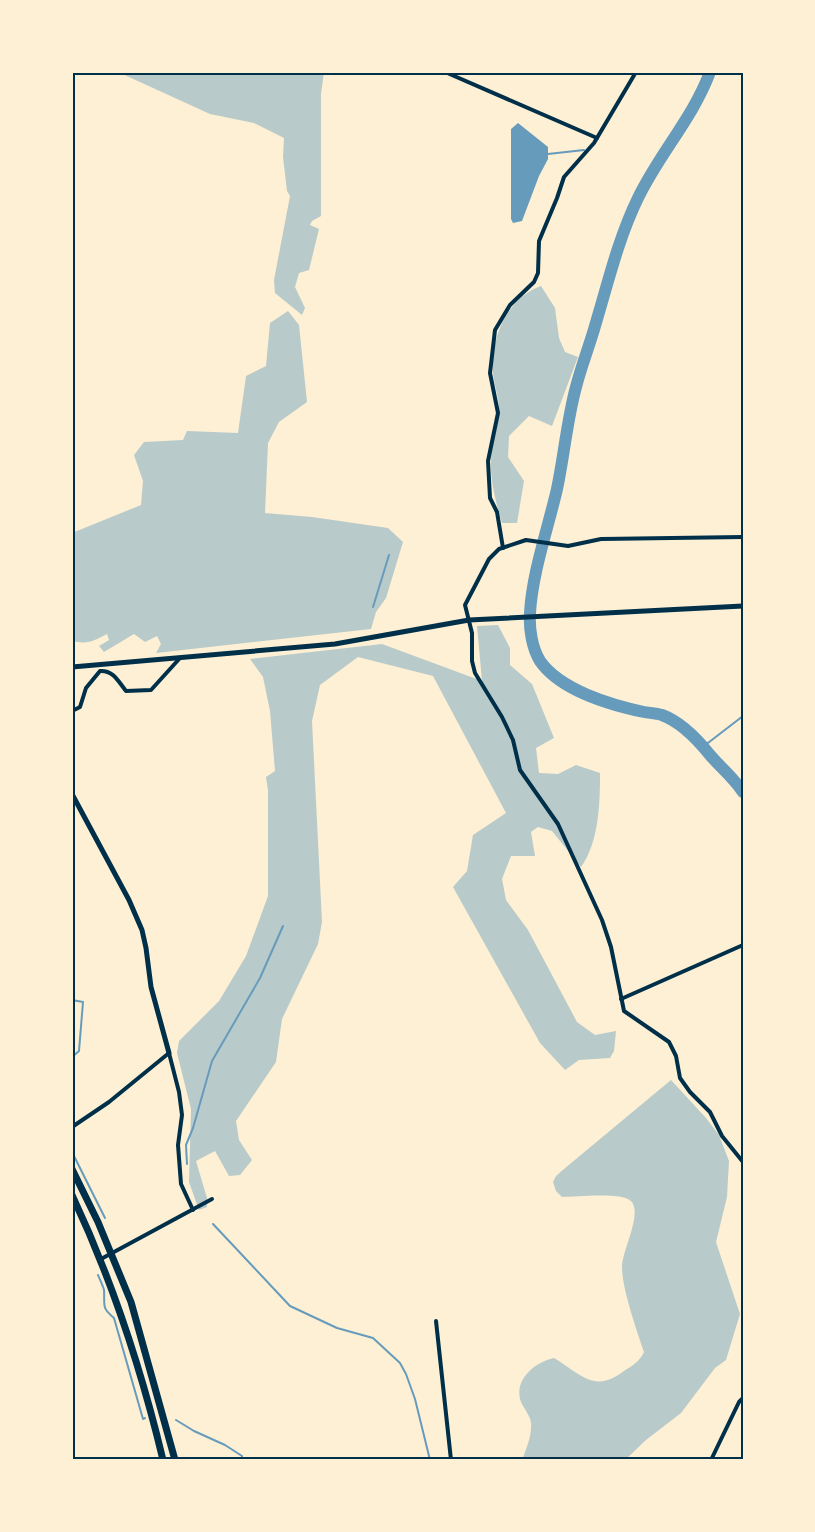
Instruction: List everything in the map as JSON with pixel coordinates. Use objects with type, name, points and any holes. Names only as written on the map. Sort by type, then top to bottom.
[{"type":"highway","points":[[72,1169],[112,1254],[134,1313],[175,1460]]},
{"type":"highway","points":[[72,1195],[101,1259],[139,1367],[163,1460]]},
{"type":"street","points":[[445,72],[597,138]]},
{"type":"street","points":[[503,548],[498,512],[490,498],[488,461],[498,413],[490,373],[495,330],[510,305],[534,282],[538,273],[539,240],[558,198],[564,177],[597,138],[636,72]]},
{"type":"street","points":[[743,537],[601,538],[568,546],[526,540],[503,548],[489,559],[465,605],[472,633],[472,661],[475,673],[513,740],[520,770],[558,824],[602,920],[611,948],[624,1011],[669,1042],[676,1056],[680,1078],[710,1112],[722,1136],[743,1162]]},
{"type":"street","points":[[72,667],[335,644],[424,626],[469,620],[743,606]]},
{"type":"street","points":[[72,711],[80,707],[86,688],[99,671],[107,670],[113,674],[126,691],[151,690],[180,658]]},
{"type":"street","points":[[98,664],[99,671]]},
{"type":"street","points":[[72,794],[129,900],[142,930],[151,987],[179,1092],[182,1115],[178,1146],[182,1184],[193,1210]]},
{"type":"street","points":[[621,999],[743,945]]},
{"type":"street","points":[[72,1127],[109,1102],[169,1053]]},
{"type":"street","points":[[101,1259],[212,1199]]},
{"type":"street","points":[[436,1321],[451,1460]]},
{"type":"street","points":[[711,1460],[738,1402],[743,1398]]},
{"type":"shaded area","points":[[118,72],[324,72],[321,94],[321,216],[312,221],[310,225],[319,229],[309,270],[299,273],[295,287],[305,308],[302,315],[275,293],[274,280],[290,196],[287,191],[283,157],[284,138],[254,123],[210,114]]},
{"type":"shaded area","points":[[541,286],[555,308],[559,338],[565,352],[578,357],[552,426],[529,416],[509,436],[508,457],[524,481],[517,523],[502,523],[491,475],[499,409],[493,373],[494,346],[503,321],[510,310],[529,292]]},
{"type":"shaded area","points":[[288,311],[299,325],[307,402],[279,422],[268,443],[265,513],[388,528],[403,542],[386,598],[376,612],[371,629],[156,653],[161,644],[157,636],[145,642],[134,634],[104,652],[99,646],[109,640],[107,634],[86,642],[72,640],[72,533],[141,505],[143,481],[134,455],[144,442],[183,440],[187,431],[238,433],[246,376],[266,366],[270,323]]},
{"type":"shaded area","points":[[498,625],[510,648],[510,665],[532,684],[554,738],[536,748],[539,773],[558,774],[576,765],[600,773],[599,809],[595,834],[592,846],[581,867],[552,831],[538,827],[531,832],[535,856],[511,856],[502,879],[506,900],[528,930],[577,1022],[595,1035],[616,1031],[614,1051],[610,1058],[579,1060],[565,1070],[540,1043],[453,887],[467,871],[473,835],[506,813],[433,676],[358,657],[320,685],[312,721],[322,922],[318,944],[282,1019],[276,1062],[236,1121],[239,1140],[252,1160],[240,1175],[229,1176],[215,1151],[196,1161],[207,1198],[207,1207],[199,1210],[189,1182],[191,1109],[177,1053],[179,1041],[219,1001],[246,956],[268,896],[266,777],[275,771],[270,711],[263,677],[250,659],[382,644],[482,681],[477,626]]},
{"type":"shaded area","points":[[671,1080],[719,1135],[729,1161],[727,1197],[716,1242],[740,1314],[726,1360],[715,1368],[681,1413],[646,1440],[625,1460],[522,1460],[531,1428],[519,1394],[520,1386],[527,1373],[540,1363],[554,1358],[588,1379],[604,1381],[633,1365],[644,1352],[627,1298],[622,1267],[635,1214],[631,1201],[618,1197],[562,1197],[556,1191],[553,1182],[564,1169]]},
{"type":"water","points":[[518,123],[548,147],[548,159],[522,221],[513,223],[511,219],[511,129]]},
{"type":"waterway","points":[[710,72],[695,105],[646,182],[619,245],[573,400],[557,489],[531,598],[530,625],[537,656],[560,680],[587,695],[631,709],[662,715],[676,722],[695,738],[743,792]]},
{"type":"waterway","points":[[548,154],[584,150]]},
{"type":"waterway","points":[[373,607],[389,555]]},
{"type":"waterway","points":[[704,746],[743,716]]},
{"type":"waterway","points":[[187,1164],[186,1145],[212,1061],[260,978],[283,926]]},
{"type":"waterway","points":[[72,1000],[83,1002],[79,1051],[72,1057]]},
{"type":"waterway","points":[[72,1152],[105,1218]]},
{"type":"waterway","points":[[213,1224],[290,1306],[337,1328],[373,1338],[400,1363],[415,1399],[430,1460]]},
{"type":"waterway","points":[[98,1275],[104,1290],[104,1306],[114,1318],[143,1419],[145,1418]]},
{"type":"waterway","points":[[176,1420],[225,1445],[242,1456],[242,1460]]}]
